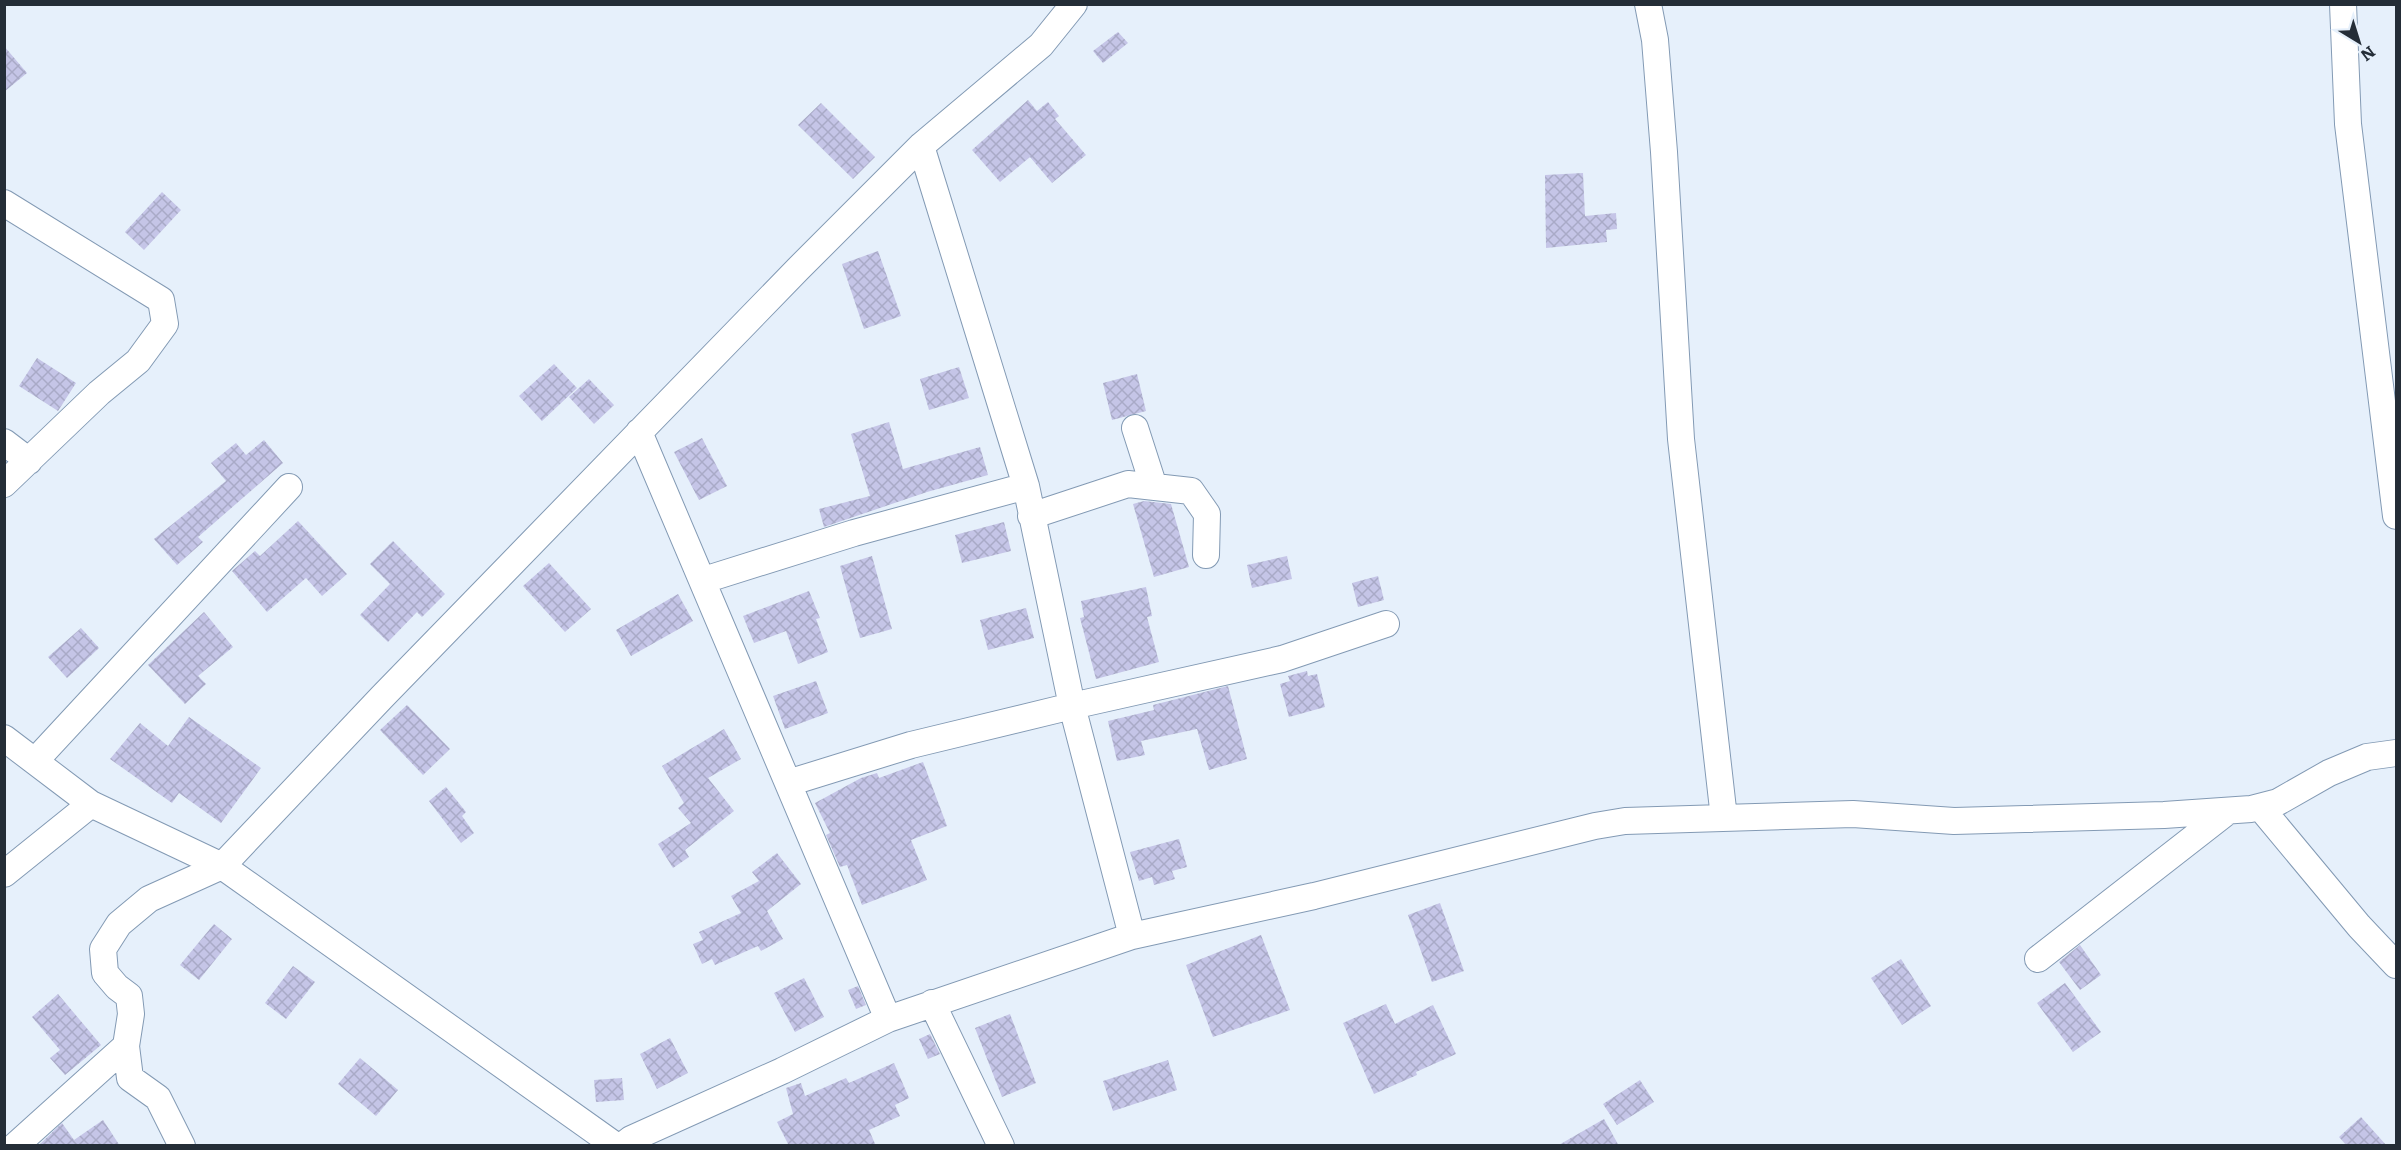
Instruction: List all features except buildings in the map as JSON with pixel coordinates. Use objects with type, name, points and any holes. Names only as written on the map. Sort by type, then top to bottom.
[{"type":"street","points":[[182,1146],[158,1098],[129,1078],[126,1046],[131,1014],[129,996],[117,987],[105,973],[103,949],[119,924],[149,899],[222,866],[639,432],[921,146],[1041,45],[1074,4]]},
{"type":"street","points":[[1648,4],[1655,40],[1664,152],[1681,439],[1724,818]]},
{"type":"street","points":[[2343,4],[2348,124],[2397,516]]},
{"type":"street","points":[[921,146],[1026,486],[1072,706],[1132,936]]},
{"type":"street","points":[[4,203],[161,300],[165,324],[138,361],[99,393],[4,484]]},
{"type":"street","points":[[1135,428],[1154,487]]},
{"type":"street","points":[[639,432],[704,579],[888,1019]]},
{"type":"street","points":[[4,442],[29,461]]},
{"type":"street","points":[[1031,516],[1128,484],[1191,491],[1207,514],[1206,555]]},
{"type":"street","points":[[704,579],[854,533],[1026,486]]},
{"type":"street","points":[[35,761],[289,487]]},
{"type":"street","points":[[788,783],[911,745],[1282,659],[1386,624]]},
{"type":"street","points":[[4,738],[91,804],[222,866],[616,1146]]},
{"type":"street","points":[[622,1146],[631,1139],[782,1071],[888,1019],[1132,936],[1314,896],[1595,826],[1625,821],[1853,814],[1954,822],[2228,811],[2278,802],[2329,773],[2367,758],[2397,753]]},
{"type":"street","points":[[4,874],[91,804]]},
{"type":"street","points":[[2260,807],[2359,926],[2397,965]]},
{"type":"street","points":[[2038,959],[2228,811]]},
{"type":"street","points":[[932,1003],[1000,1146]]},
{"type":"street","points":[[15,1146],[126,1046]]}]
